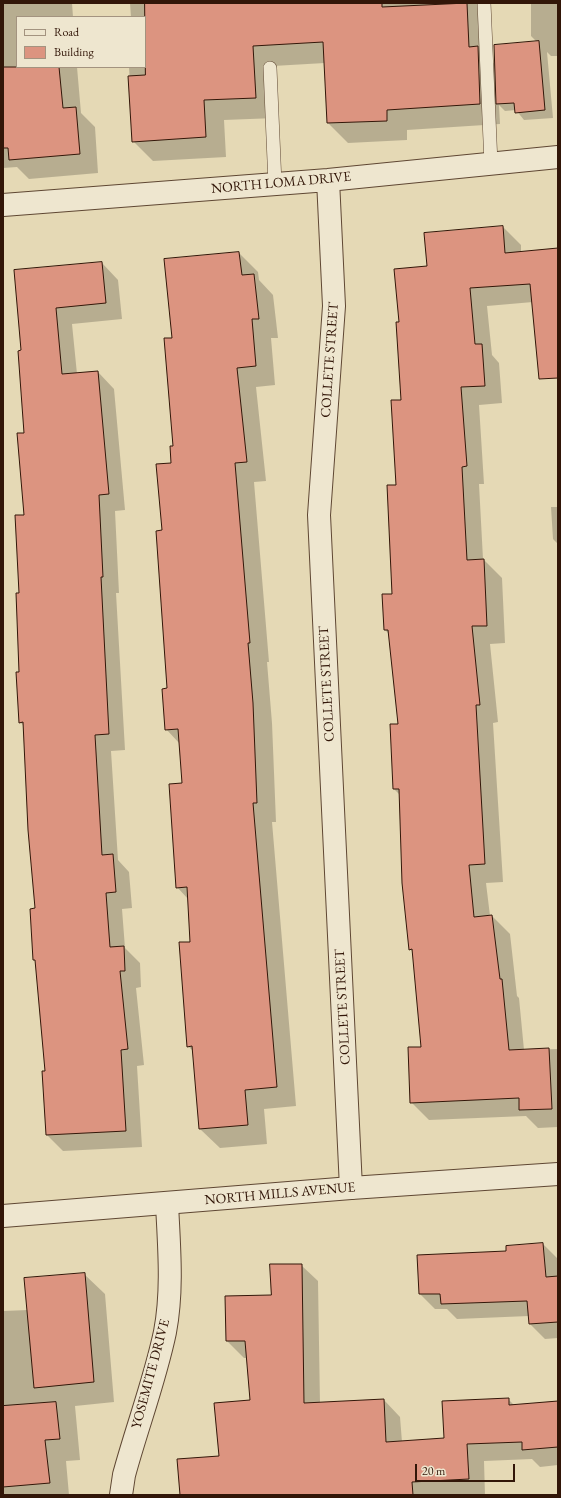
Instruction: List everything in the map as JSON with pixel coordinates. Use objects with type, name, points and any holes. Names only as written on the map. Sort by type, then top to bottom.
[{"type":"street","name":"NORTH LOMA DRIVE","points":[[3,204],[328,180],[558,157]]},
{"type":"street","name":"COLLETE STREET","points":[[328,180],[334,306],[319,515],[352,1188]]},
{"type":"street","name":"NORTH MILLS AVENUE","points":[[3,1216],[352,1188],[558,1174]]},
{"type":"street","name":"YOSEMITE DRIVE","points":[[121,1495],[124,1475],[165,1331],[170,1254],[167,1204]]},
{"type":"lane","points":[[484,3],[491,164]]},
{"type":"lane","points":[[270,68],[275,184]]},
{"type":"building","points":[[145,3],[382,3],[382,7],[467,3],[469,47],[478,46],[480,104],[387,110],[387,121],[327,123],[323,42],[253,46],[256,98],[204,100],[206,137],[132,142],[128,76],[145,75]]},
{"type":"building","points":[[539,41],[545,110],[515,113],[514,103],[496,104],[494,45]]},
{"type":"building","points":[[3,67],[59,68],[63,108],[76,107],[80,154],[9,160],[8,148],[3,148]]},
{"type":"building","points":[[503,226],[505,253],[558,248],[558,378],[539,379],[530,284],[470,288],[475,344],[482,344],[485,386],[461,387],[467,466],[462,467],[467,560],[484,559],[487,626],[472,626],[480,705],[476,705],[485,864],[469,865],[474,917],[492,915],[500,979],[502,979],[509,1050],[549,1048],[552,1109],[519,1110],[519,1098],[410,1103],[408,1047],[421,1047],[412,949],[409,950],[402,883],[399,789],[393,789],[390,724],[398,724],[388,630],[384,630],[382,594],[392,594],[387,485],[396,485],[391,400],[401,400],[396,322],[399,322],[394,269],[427,266],[424,233]]},
{"type":"building","points":[[239,252],[242,275],[254,274],[259,319],[252,319],[256,366],[237,368],[247,462],[235,463],[250,643],[248,643],[253,703],[257,803],[253,803],[277,1087],[245,1090],[248,1125],[199,1129],[192,1046],[187,1047],[179,942],[190,942],[187,887],[176,888],[169,784],[182,783],[178,729],[165,730],[162,689],[167,688],[156,531],[162,530],[156,464],[171,463],[170,446],[173,446],[164,338],[172,338],[164,259]]},
{"type":"building","points":[[102,262],[106,303],[56,308],[62,374],[98,371],[109,494],[99,495],[103,577],[101,577],[109,734],[95,735],[102,855],[113,854],[116,892],[106,893],[110,947],[124,946],[125,971],[120,971],[128,1049],[121,1050],[126,1131],[46,1135],[42,1071],[45,1071],[35,960],[33,960],[30,909],[35,908],[28,830],[23,722],[19,723],[16,672],[19,672],[16,593],[19,593],[15,515],[24,515],[17,433],[24,433],[18,351],[21,350],[14,270]]},
{"type":"building","points":[[543,1243],[546,1277],[558,1276],[558,1322],[529,1324],[527,1301],[441,1304],[440,1294],[419,1294],[417,1255],[506,1251],[506,1246]]},
{"type":"building","points":[[270,1264],[302,1264],[304,1403],[384,1399],[386,1442],[444,1438],[442,1401],[509,1398],[509,1405],[558,1401],[558,1447],[522,1450],[522,1442],[467,1444],[469,1479],[412,1482],[413,1495],[180,1495],[177,1459],[219,1456],[214,1403],[250,1400],[245,1341],[226,1341],[225,1296],[271,1295]]},
{"type":"building","points":[[85,1273],[94,1382],[34,1388],[24,1278]]},
{"type":"building","points":[[56,1402],[60,1439],[45,1440],[50,1483],[3,1487],[3,1406]]}]
